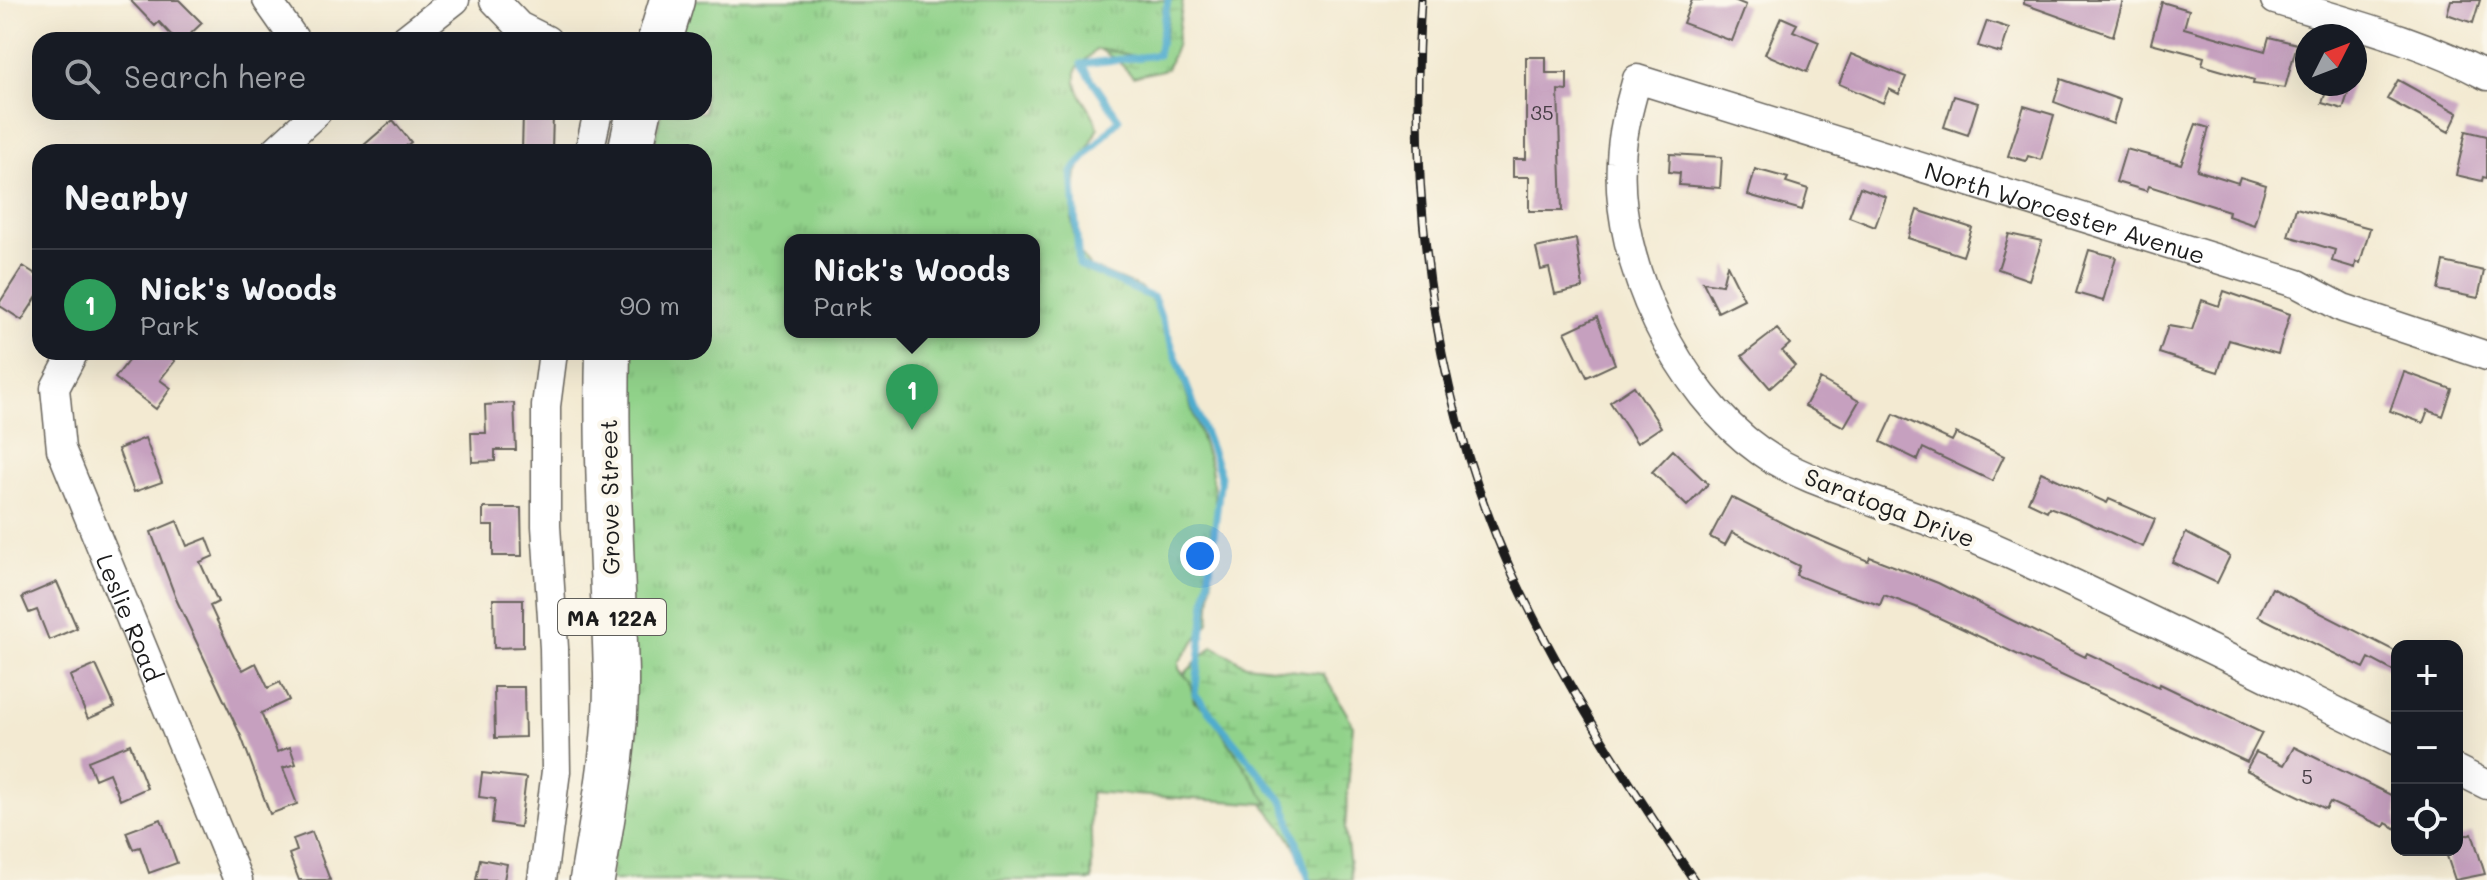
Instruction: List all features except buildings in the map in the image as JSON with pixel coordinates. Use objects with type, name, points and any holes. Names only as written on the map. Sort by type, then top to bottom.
[{"type":"main road","points":[[662,32],[672,0]]},
{"type":"main road","points":[[632,144],[637,120]]},
{"type":"main road","name":"Grove Street","points":[[592,880],[607,791],[616,676],[608,517],[608,360]]},
{"type":"street","points":[[267,0],[289,32]]},
{"type":"street","points":[[414,32],[455,0]]},
{"type":"street","points":[[494,0],[519,26],[531,32]]},
{"type":"street","points":[[2275,0],[2410,41],[2447,55],[2487,76]]},
{"type":"street","name":"North Worcester Avenue","points":[[1637,79],[2298,284],[2343,308],[2487,356]]},
{"type":"street","name":"Saratoga Drive","points":[[1637,79],[1624,125],[1621,165],[1636,262],[1679,364],[1704,399],[1742,436],[1761,452],[1804,474],[2019,558],[2391,738]]},
{"type":"street","points":[[283,144],[308,120]]},
{"type":"street","points":[[591,144],[596,120]]},
{"type":"street","name":"Leslie Road","points":[[70,360],[55,388],[61,449],[238,880]]},
{"type":"street","points":[[542,880],[556,771],[554,648],[546,526],[546,406],[552,360]]},
{"type":"street","points":[[2463,773],[2487,785]]},
{"type":"green space","points":[[689,0],[1169,0],[1164,39],[1154,53],[1145,57],[1096,50],[1077,68],[1079,92],[1098,128],[1077,173],[1072,221],[1076,247],[1090,267],[1141,288],[1158,308],[1211,467],[1216,510],[1209,622],[1179,662],[1179,669],[1190,681],[1194,702],[1208,711],[1269,804],[1090,792],[1092,880],[611,880],[627,360],[712,360],[712,144],[655,144],[659,120],[712,120],[712,32],[680,32]]},
{"type":"green space","points":[[1087,0],[1183,0],[1176,46],[1167,69],[1133,77],[1119,62],[1084,39]]},
{"type":"green space","points":[[1213,646],[1246,665],[1323,674],[1353,724],[1345,829],[1352,880],[1307,880],[1292,842],[1239,774],[1212,733],[1183,675]]},
{"type":"waterway","points":[[1168,0],[1158,55],[1081,64],[1119,119],[1072,172],[1079,265],[1154,298],[1221,476],[1195,694],[1284,803],[1309,880]]},
{"type":"railway","points":[[1421,0],[1418,73],[1423,219],[1444,364],[1462,435],[1484,505],[1531,613],[1597,730],[1694,880]]},
{"type":"place","name":"Nick's Woods","points":[[912,430]]}]
